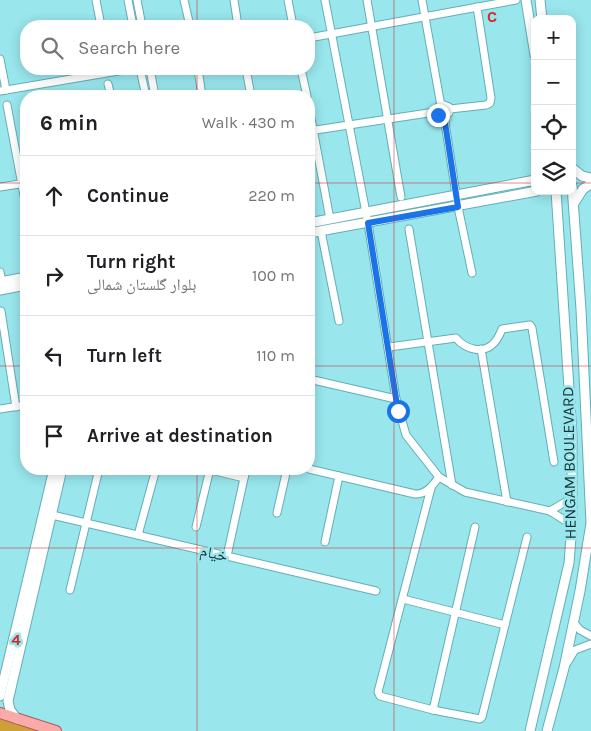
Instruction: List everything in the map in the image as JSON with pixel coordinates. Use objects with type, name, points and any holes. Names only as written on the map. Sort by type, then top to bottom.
[{"type":"main road","points":[[526,0],[531,31]]},
{"type":"main road","points":[[540,0],[542,15]]},
{"type":"main road","points":[[576,171],[582,176],[591,178]]},
{"type":"main road","points":[[315,222],[531,181]]},
{"type":"main road","points":[[574,203],[583,189],[591,184]]},
{"type":"main road","points":[[315,232],[531,192]]},
{"type":"main road","name":"HENGAM BOULEVARD","points":[[530,731],[569,563],[572,525],[572,434],[556,195]]},
{"type":"main road","name":"HENGAM BOULEVARD","points":[[547,731],[574,623],[591,523],[591,492],[573,195]]},
{"type":"main road","points":[[1,283],[20,278]]},
{"type":"main road","points":[[1,283],[20,285]]},
{"type":"main road","points":[[567,357],[583,356]]},
{"type":"main road","points":[[18,719],[10,710],[8,701],[48,514],[53,475]]},
{"type":"main road","points":[[0,696],[60,475]]},
{"type":"main road","points":[[585,565],[591,549]]},
{"type":"main road","points":[[0,713],[56,731]]},
{"type":"street","points":[[96,0],[100,20]]},
{"type":"street","points":[[128,0],[132,20]]},
{"type":"street","points":[[137,0],[141,20]]},
{"type":"street","points":[[184,0],[189,20]]},
{"type":"street","points":[[234,0],[237,20]]},
{"type":"street","points":[[288,0],[292,20]]},
{"type":"street","points":[[325,0],[368,223],[396,399],[406,435],[439,477],[452,485],[465,492],[550,511],[572,525]]},
{"type":"street","points":[[367,0],[401,197]]},
{"type":"street","points":[[422,0],[442,106]]},
{"type":"street","points":[[315,37],[515,0]]},
{"type":"street","points":[[435,112],[436,108],[442,106],[447,106],[450,109],[490,103],[491,98],[477,7]]},
{"type":"street","points":[[0,59],[3,91],[88,75]]},
{"type":"street","points":[[141,75],[145,90]]},
{"type":"street","points":[[151,75],[154,90]]},
{"type":"street","points":[[199,75],[201,90]]},
{"type":"street","points":[[247,75],[250,90]]},
{"type":"street","points":[[302,75],[305,90]]},
{"type":"street","points":[[108,84],[110,90]]},
{"type":"street","points":[[7,105],[20,165]]},
{"type":"street","points":[[315,130],[435,112],[438,115],[444,116],[449,113],[450,109]]},
{"type":"street","points":[[444,116],[458,207],[472,273]]},
{"type":"street","points":[[315,150],[330,219]]},
{"type":"street","points":[[0,187],[20,184]]},
{"type":"street","points":[[408,229],[452,485]]},
{"type":"street","points":[[321,231],[339,321]]},
{"type":"street","points":[[1,311],[16,407]]},
{"type":"street","points":[[389,347],[456,338],[469,348],[481,349],[490,347],[496,342],[502,329],[527,325],[532,328],[554,462]]},
{"type":"street","points":[[481,349],[507,502]]},
{"type":"street","points":[[315,380],[396,399]]},
{"type":"street","points":[[0,410],[20,406]]},
{"type":"street","points":[[315,471],[410,494],[422,494],[431,488],[439,477]]},
{"type":"street","points":[[70,590],[98,475]]},
{"type":"street","points":[[138,535],[154,475]]},
{"type":"street","points":[[196,527],[208,475]]},
{"type":"street","points":[[232,475],[244,478]]},
{"type":"street","points":[[227,556],[245,475]]},
{"type":"street","points":[[277,513],[286,475]]},
{"type":"street","points":[[325,542],[339,476]]},
{"type":"street","points":[[431,488],[378,694],[380,696],[433,710],[480,719],[482,717],[527,537]]},
{"type":"street","points":[[550,511],[572,498]]},
{"type":"street","name":"خیام","points":[[48,514],[376,592]]},
{"type":"street","points":[[433,710],[475,527]]},
{"type":"street","points":[[403,598],[506,625]]},
{"type":"street","points":[[574,623],[580,630],[591,636]]},
{"type":"street","points":[[564,668],[575,650],[591,644]]},
{"type":"shaded area","points":[[0,717],[45,731],[0,731]]},
{"type":"route","points":[[398,411],[368,223],[458,207],[444,116],[438,115]]}]
